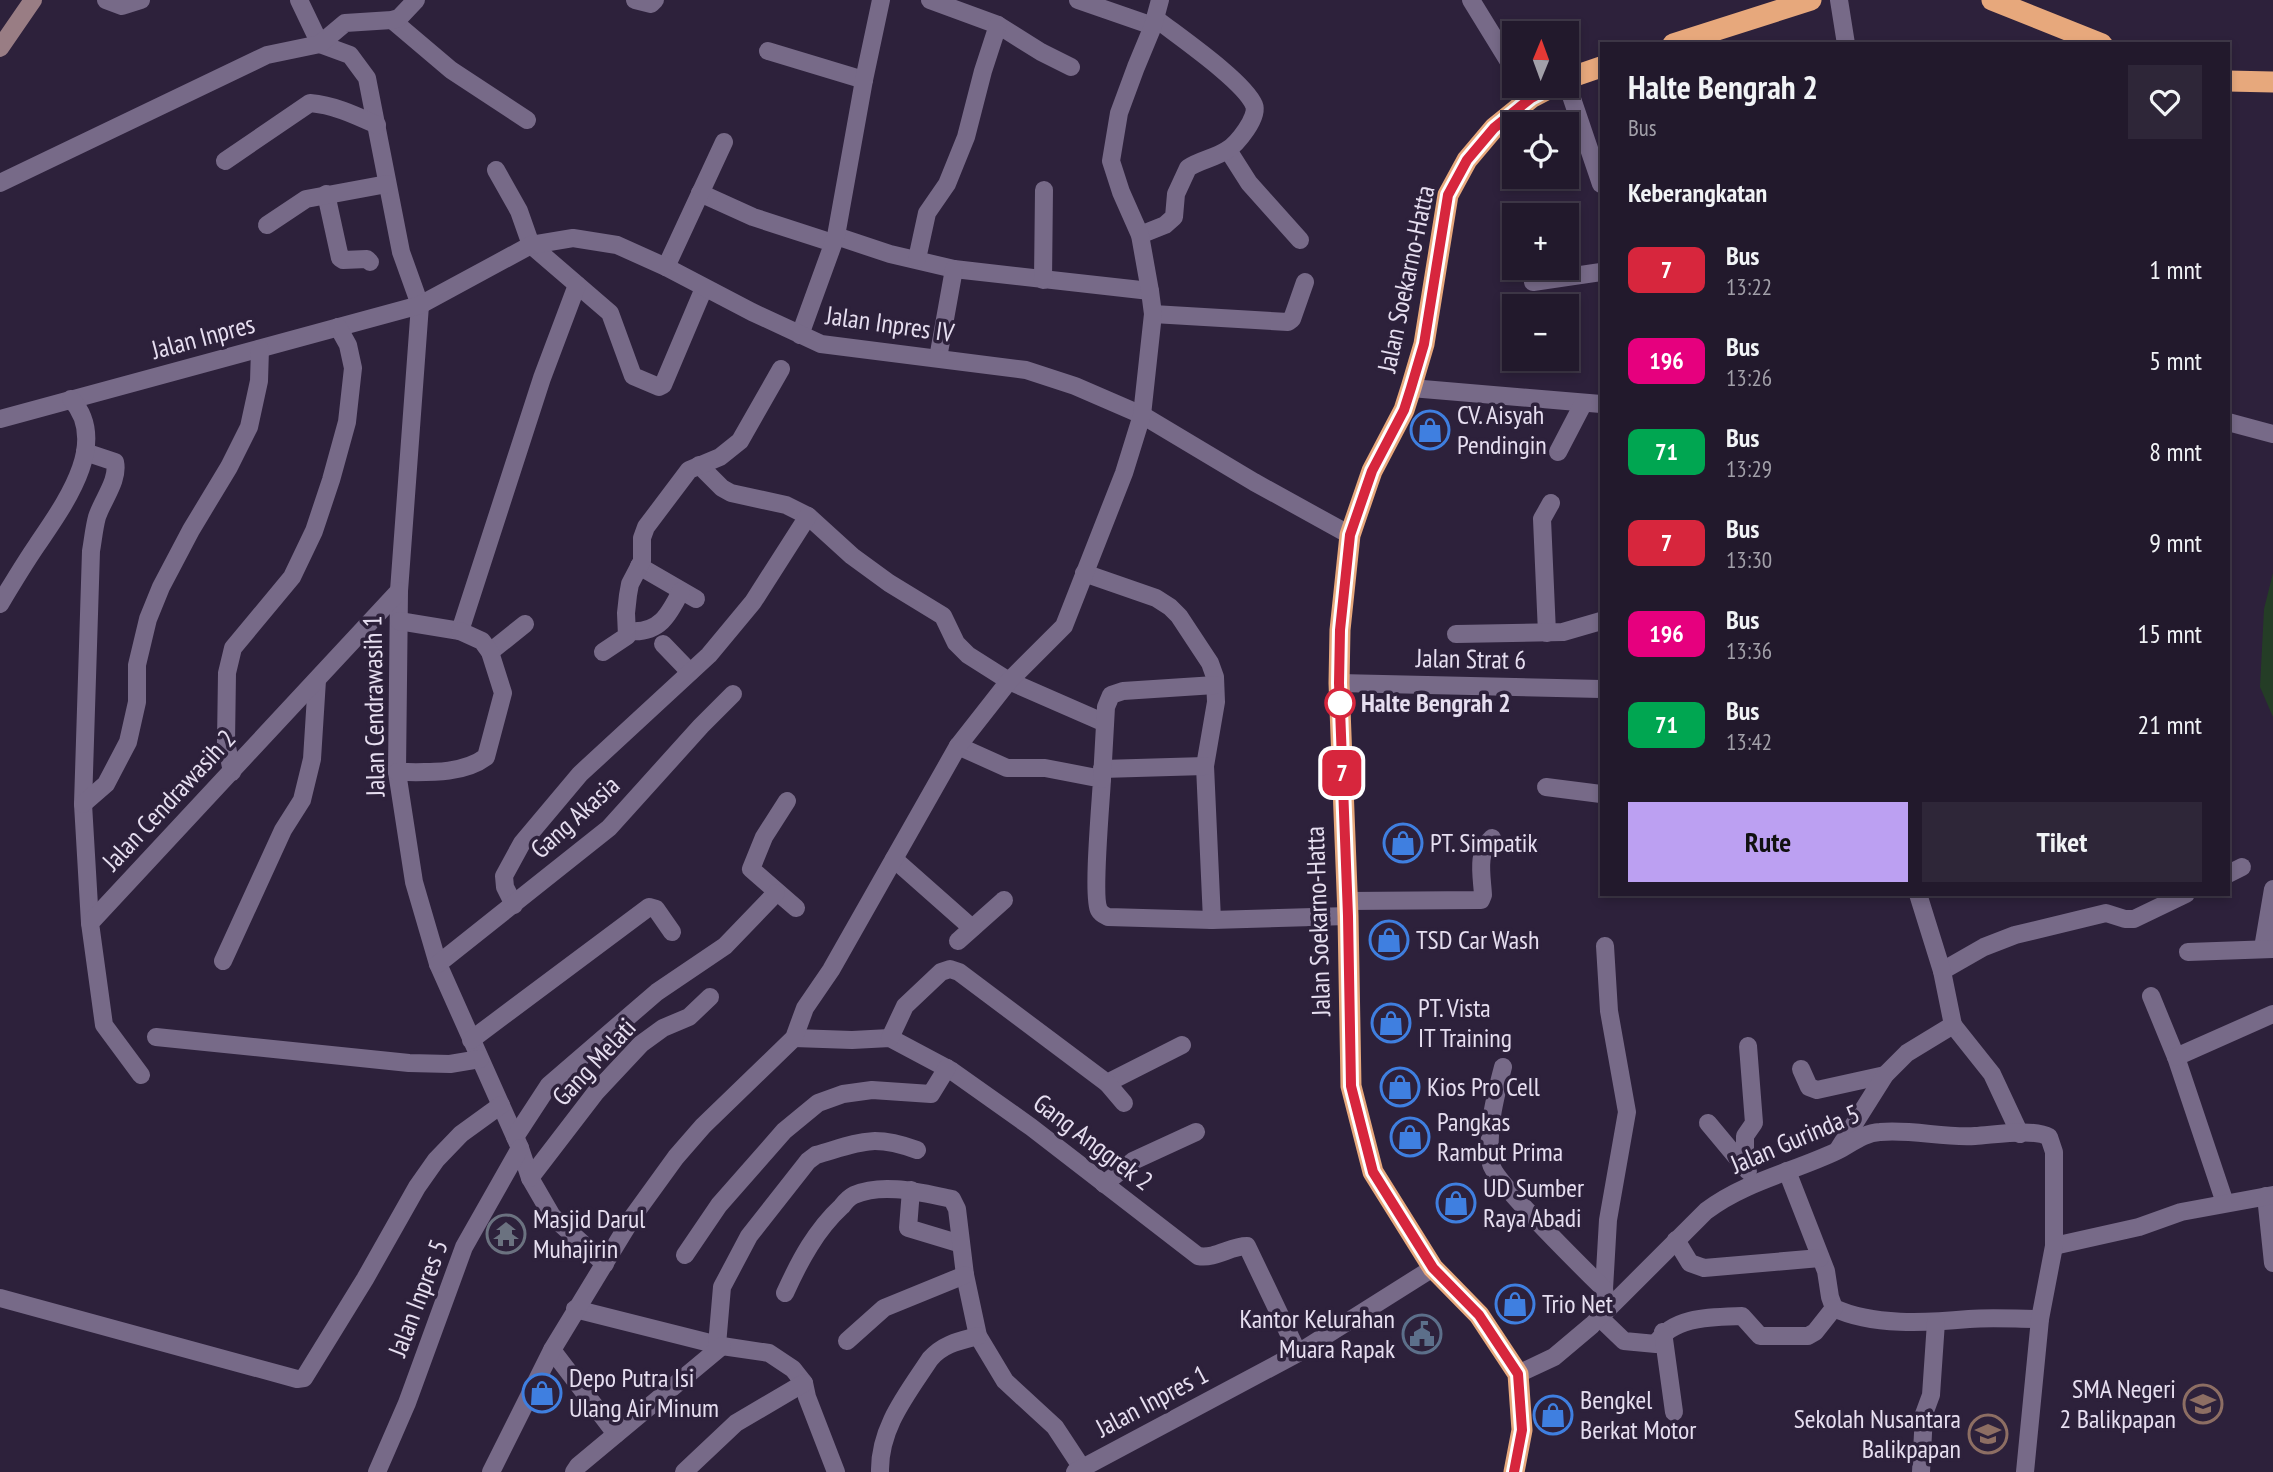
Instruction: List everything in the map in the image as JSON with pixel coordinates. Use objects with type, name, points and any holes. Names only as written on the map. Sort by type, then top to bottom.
[{"type":"highway","points":[[1679,42],[1811,0]]},
{"type":"highway","points":[[1992,0],[2097,42]]},
{"type":"highway","points":[[1579,75],[1600,67]]},
{"type":"highway","points":[[2230,81],[2273,82]]},
{"type":"highway","name":"Jalan Soekarno-Hatta","points":[[1514,1472],[1522,1430],[1518,1374],[1479,1315],[1433,1268],[1373,1172],[1351,1086],[1348,908],[1339,683],[1340,630],[1350,535],[1372,471],[1404,410],[1424,344],[1448,195],[1467,160],[1522,98]]},
{"type":"main road","points":[[0,48],[33,0]]},
{"type":"street","points":[[106,0],[122,6],[141,0]]},
{"type":"street","points":[[299,0],[320,44],[350,55],[367,78],[401,252],[420,305]]},
{"type":"street","points":[[0,183],[267,55],[320,44],[345,23],[399,18],[415,0]]},
{"type":"street","points":[[635,0],[651,4],[654,0]]},
{"type":"street","points":[[800,335],[835,239],[881,0]]},
{"type":"street","points":[[930,0],[998,25],[1041,52],[1071,66]]},
{"type":"street","points":[[1078,0],[1154,22],[1233,79],[1255,110],[1250,125],[1228,150],[1188,168],[1176,194],[1174,217],[1165,225],[1140,235]]},
{"type":"street","points":[[491,1472],[552,1350],[634,1214],[676,1157],[703,1126],[794,1038],[805,1008],[831,970],[958,746],[1009,681],[1064,626],[1124,473],[1142,415],[1153,314],[1140,235],[1111,161],[1119,113],[1160,0]]},
{"type":"street","points":[[1471,0],[1502,50]]},
{"type":"street","points":[[1839,0],[1846,42]]},
{"type":"street","points":[[392,20],[451,70],[527,120]]},
{"type":"street","points":[[917,259],[927,214],[947,184],[966,137],[998,25]]},
{"type":"street","points":[[768,51],[864,80]]},
{"type":"street","points":[[1572,98],[1600,181]]},
{"type":"street","points":[[225,161],[310,103],[324,104],[377,125]]},
{"type":"street","points":[[666,267],[724,142]]},
{"type":"street","points":[[1228,150],[1249,183],[1300,240]]},
{"type":"street","points":[[496,170],[519,211],[531,245],[610,313],[633,376],[659,387],[663,385],[704,288]]},
{"type":"street","points":[[267,225],[306,199],[387,184]]},
{"type":"street","points":[[1043,280],[1044,190]]},
{"type":"street","points":[[326,194],[340,258],[367,259],[370,262]]},
{"type":"street","points":[[700,194],[752,217],[954,269],[1150,291]]},
{"type":"street","name":"Jalan Inpres IV","points":[[420,305],[531,245],[573,238],[617,246],[666,267],[821,344],[1026,370],[1075,386],[1142,415],[1350,535]]},
{"type":"street","points":[[938,358],[954,269]]},
{"type":"street","points":[[1533,282],[1600,272]]},
{"type":"street","points":[[1153,314],[1288,322],[1292,319],[1305,282]]},
{"type":"street","points":[[460,631],[542,378],[577,285]]},
{"type":"street","name":"Jalan Inpres","points":[[0,419],[420,305]]},
{"type":"street","name":"Jalan Cendrawasih 1","points":[[420,305],[399,591],[397,772],[414,882],[438,964],[518,1142],[530,1178],[552,1216],[605,1264]]},
{"type":"street","points":[[232,772],[226,742],[226,687],[233,648],[292,577],[314,531],[346,422],[353,368],[348,345],[338,327]]},
{"type":"street","points":[[83,804],[106,784],[128,742],[137,702],[137,666],[148,619],[161,587],[249,427],[259,381],[260,349]]},
{"type":"street","points":[[603,652],[625,639],[629,631],[626,621],[628,595],[630,584],[642,561],[642,538],[646,527],[689,470],[720,457],[740,441],[781,369]]},
{"type":"street","points":[[1411,388],[1592,404]]},
{"type":"street","points":[[0,604],[73,491],[85,452],[86,427],[80,409],[71,400]]},
{"type":"street","points":[[1558,452],[1592,404]]},
{"type":"street","points":[[2230,423],[2273,434]]},
{"type":"street","points":[[85,452],[115,462],[117,466],[97,517],[91,551],[83,804],[90,923],[104,1026],[141,1075]]},
{"type":"street","points":[[699,466],[731,493],[786,505],[808,516],[852,556],[889,583],[943,616],[956,643],[968,655],[1009,681],[1105,723]]},
{"type":"street","points":[[1547,632],[1542,519],[1551,503]]},
{"type":"street","points":[[514,905],[505,887],[505,876],[522,843],[580,774],[709,655],[753,602],[808,516]]},
{"type":"street","points":[[629,631],[640,632],[655,628],[689,595],[639,566]]},
{"type":"street","points":[[1084,573],[1156,598],[1170,607],[1203,650],[1213,670],[1216,702],[1205,766],[1212,920]]},
{"type":"street","name":"Jalan Cendrawasih 2","points":[[90,923],[399,591]]},
{"type":"street","points":[[397,772],[441,772],[466,766],[485,757],[503,696],[490,652],[482,641],[460,631],[399,621]]},
{"type":"street","points":[[1456,634],[1563,632],[1600,621]]},
{"type":"street","points":[[490,652],[525,624]]},
{"type":"street","points":[[663,644],[690,671]]},
{"type":"street","points":[[223,961],[282,830],[302,800],[312,760],[317,680]]},
{"type":"street","name":"Jalan Strat 6","points":[[1339,683],[1600,689]]},
{"type":"street","points":[[1215,685],[1123,691],[1111,695],[1106,707],[1096,884],[1100,912],[1108,917],[1212,920],[1481,900],[1482,853],[1486,843],[1492,838]]},
{"type":"street","name":"Gang Akasia","points":[[438,964],[609,828],[733,694]]},
{"type":"street","points":[[958,746],[1007,768],[1045,768],[1102,774],[1205,766]]},
{"type":"street","points":[[1546,787],[1600,794]]},
{"type":"street","points":[[787,801],[764,837],[751,866],[753,873],[796,908]]},
{"type":"street","points":[[894,859],[972,928]]},
{"type":"street","points":[[2188,952],[2268,948],[2273,889]]},
{"type":"street","name":"Jalan Inpres 5","points":[[377,1472],[407,1403],[464,1247],[549,1085],[657,992],[725,946],[776,893]]},
{"type":"street","points":[[1919,896],[1942,971],[1953,1026],[1992,1074],[2020,1133]]},
{"type":"street","points":[[1942,971],[1984,947],[2015,935],[2106,913],[2134,919],[2182,896]]},
{"type":"street","points":[[958,941],[1004,900]]},
{"type":"street","points":[[471,1040],[645,909],[656,909],[672,932]]},
{"type":"street","points":[[1605,946],[1609,1011],[1627,1112],[1608,1220],[1603,1312],[1624,1341],[1656,1344],[1663,1332],[1698,1318],[1742,1316],[1760,1336],[1808,1336],[1815,1332],[1834,1308]]},
{"type":"street","points":[[794,1038],[890,1038],[905,1006],[941,972],[950,969],[959,972],[1107,1083],[1124,1103]]},
{"type":"street","points":[[2151,996],[2176,1056],[2225,1203]]},
{"type":"street","name":"Gang Melati","points":[[530,1178],[596,1092],[641,1044],[663,1028],[689,1017],[710,997]]},
{"type":"street","points":[[2176,1056],[2273,1014]]},
{"type":"street","points":[[1837,1151],[1885,1075],[1907,1053],[1953,1026]]},
{"type":"street","points":[[156,1037],[409,1063],[450,1064],[480,1059]]},
{"type":"street","name":"Gang Anggrek 2","points":[[890,1038],[947,1069],[1031,1127],[1198,1256],[1211,1257],[1247,1246],[1298,1353]]},
{"type":"street","points":[[1107,1083],[1182,1045]]},
{"type":"street","points":[[1745,1167],[1745,1136],[1754,1123],[1748,1046]]},
{"type":"street","points":[[1503,1067],[1493,1105],[1490,1146],[1493,1169],[1545,1229],[1604,1289]]},
{"type":"street","points":[[685,1255],[727,1196],[784,1131],[818,1103],[843,1094],[872,1090],[931,1094],[947,1069]]},
{"type":"street","points":[[1801,1069],[1809,1087],[1817,1090],[1885,1075]]},
{"type":"street","points":[[0,1298],[304,1378],[417,1187],[455,1140],[501,1105]]},
{"type":"street","points":[[1708,1123],[1756,1182]]},
{"type":"street","points":[[1104,1184],[1133,1161],[1196,1132]]},
{"type":"street","name":"Jalan Gurinda 5","points":[[1518,1374],[1554,1357],[1706,1211],[1724,1197],[1756,1182],[1837,1151],[1860,1137],[1880,1132],[1963,1137],[2044,1134],[2052,1143],[2054,1246],[2040,1318],[2025,1472]]},
{"type":"street","points":[[575,1472],[578,1466],[720,1345],[722,1287],[749,1236],[808,1161],[816,1155],[874,1139],[899,1143],[917,1150]]},
{"type":"street","points":[[1787,1171],[1826,1271],[1834,1308]]},
{"type":"street","points":[[785,1293],[812,1240],[853,1195],[880,1189],[911,1190],[952,1199],[957,1209],[965,1275],[978,1336],[1005,1381],[1055,1427],[1079,1470]]},
{"type":"street","points":[[911,1190],[908,1228],[961,1244]]},
{"type":"street","points":[[2054,1246],[2138,1227],[2180,1212],[2270,1195],[2273,1263]]},
{"type":"street","points":[[1676,1240],[1690,1263],[1704,1268],[1820,1258]]},
{"type":"street","name":"Jalan Inpres 1","points":[[1079,1470],[1298,1353],[1433,1268]]},
{"type":"street","points":[[848,1341],[884,1308],[965,1275]]},
{"type":"street","points":[[1834,1308],[1868,1319],[1936,1322],[2040,1318]]},
{"type":"street","points":[[575,1309],[720,1345],[769,1353],[793,1369],[804,1383],[836,1472]]},
{"type":"street","points":[[1921,1472],[1924,1414],[1931,1395],[1936,1322]]},
{"type":"street","points":[[1663,1332],[1674,1412]]},
{"type":"street","points":[[880,1472],[882,1449],[891,1419],[930,1359],[937,1350],[948,1344],[978,1336]]},
{"type":"street","points":[[552,1350],[617,1434]]},
{"type":"street","points":[[684,1472],[736,1423],[804,1383]]},
{"type":"green space","points":[[2273,573],[2273,717],[2260,687],[2264,609]]},
{"type":"bus line","name":"7","points":[[1514,1472],[1522,1430],[1518,1374],[1479,1315],[1433,1268],[1373,1172],[1351,1086],[1339,683],[1340,630],[1350,535],[1372,471],[1404,410],[1424,344],[1448,195],[1467,160],[1494,128],[1531,98]]},
{"type":"place","name":"CV. Aisyah Pendingin","points":[[1430,430]]},
{"type":"place","name":"Halte Bengrah 2","points":[[1340,703]]},
{"type":"place","name":"PT. Simpatik","points":[[1403,843]]},
{"type":"place","name":"TSD Car Wash","points":[[1389,940]]},
{"type":"place","name":"PT. Vista IT Training","points":[[1391,1023]]},
{"type":"place","name":"Kios Pro Cell","points":[[1400,1087]]},
{"type":"place","name":"Pangkas Rambut Prima","points":[[1410,1137]]},
{"type":"place","name":"UD Sumber Raya Abadi","points":[[1456,1203]]},
{"type":"place","name":"Masjid Darul Muhajirin","points":[[506,1234]]},
{"type":"place","name":"Trio Net","points":[[1515,1304]]},
{"type":"place","name":"Kantor Kelurahan Muara Rapak","points":[[1422,1334]]},
{"type":"place","name":"Depo Putra Isi Ulang Air Minum","points":[[542,1393]]},
{"type":"place","name":"SMA Negeri 2 Balikpapan","points":[[2203,1404]]},
{"type":"place","name":"Bengkel Berkat Motor","points":[[1553,1415]]},
{"type":"place","name":"Sekolah Nusantara Balikpapan","points":[[1988,1434]]}]
